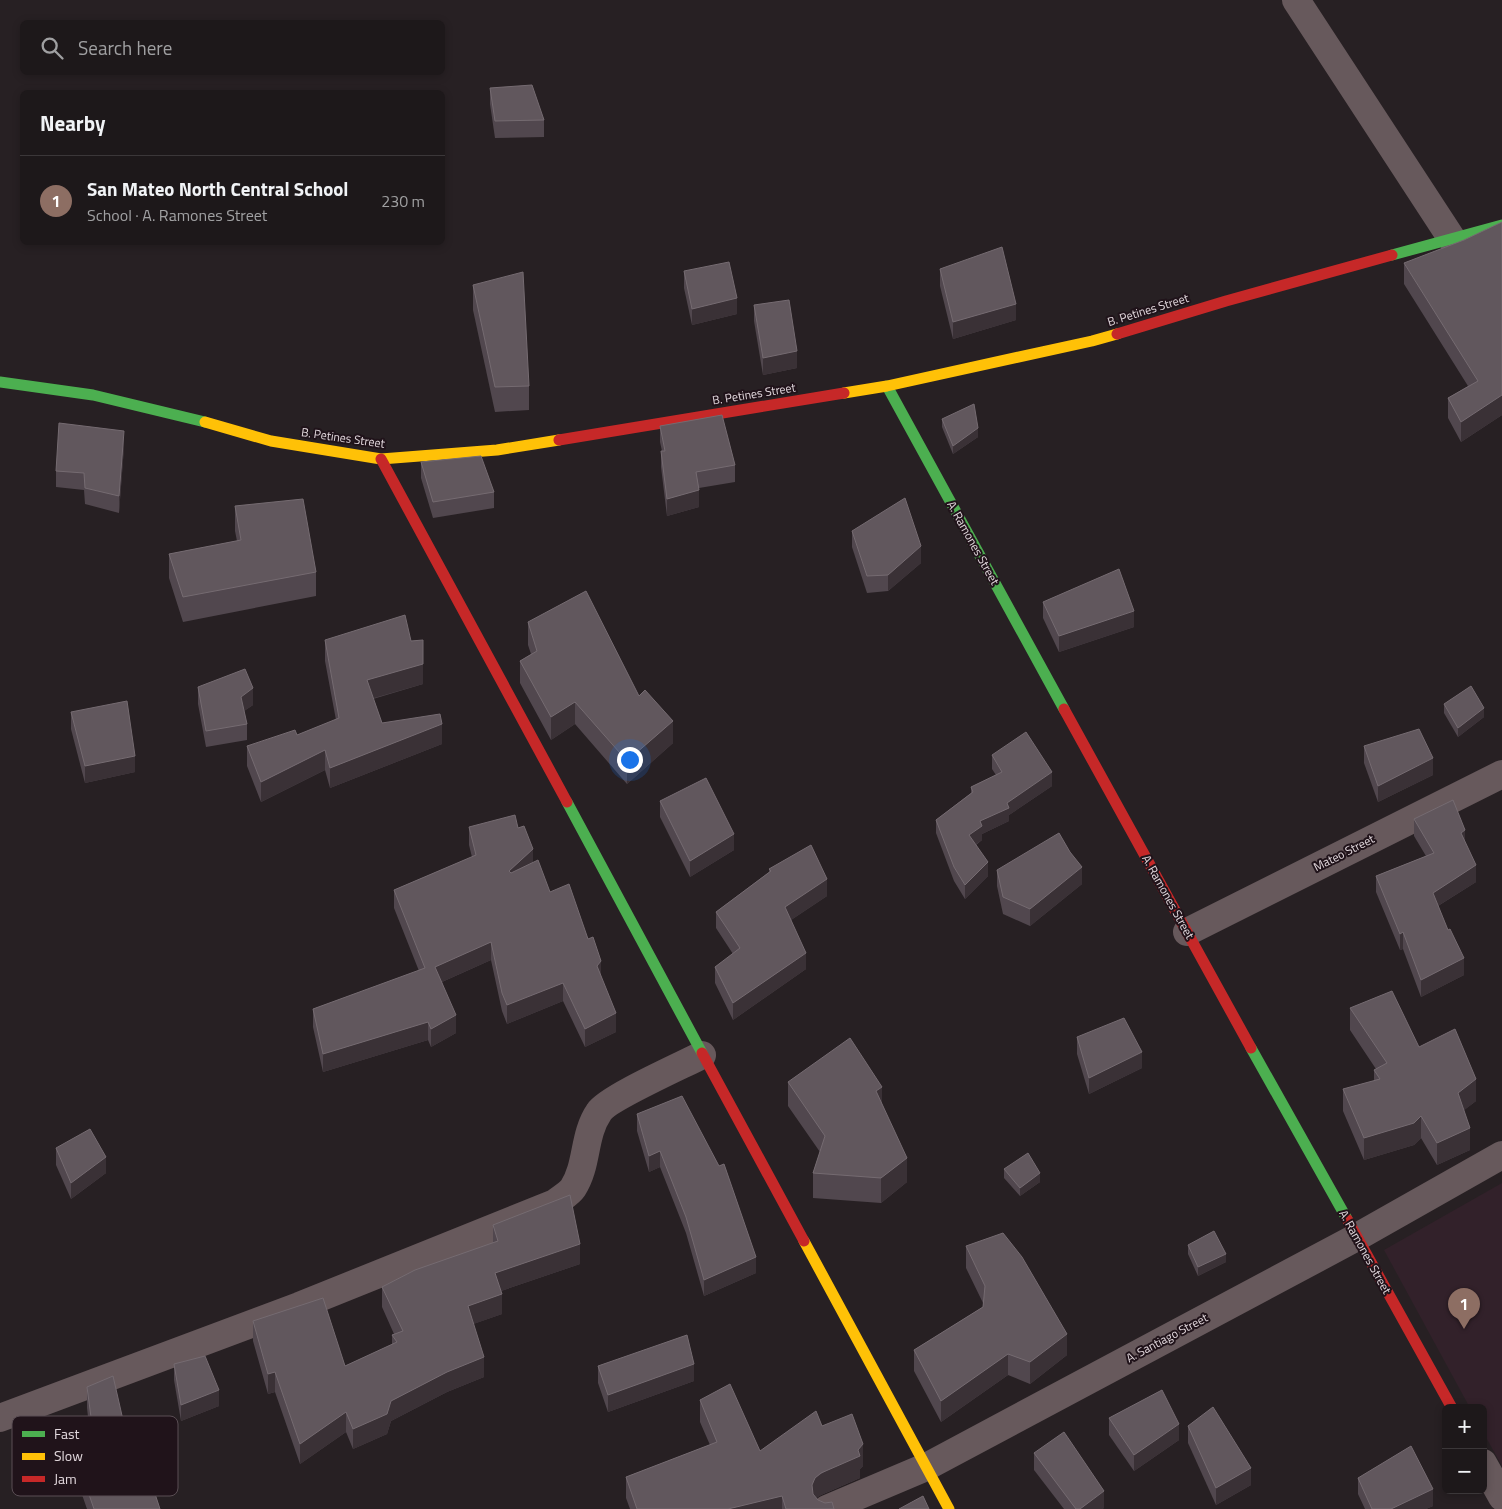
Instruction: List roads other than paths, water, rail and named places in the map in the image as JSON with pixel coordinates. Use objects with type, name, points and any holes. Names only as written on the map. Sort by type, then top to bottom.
[{"type":"street","points":[[1296,0],[1452,239]]},
{"type":"street","name":"B. Petines Street","points":[[0,382],[93,395],[202,421],[271,442],[381,459],[497,450],[887,386],[1092,341],[1226,301],[1502,225]]},
{"type":"street","name":"A. Ramones Street","points":[[887,386],[1187,932],[1450,1404]]},
{"type":"street","points":[[381,459],[949,1509]]},
{"type":"street","name":"Mateo Street","points":[[1187,932],[1502,774]]},
{"type":"street","points":[[0,1418],[298,1306],[555,1203],[572,1189],[582,1170],[589,1135],[600,1110],[615,1099],[702,1055]]},
{"type":"street","name":"A. Santiago Street","points":[[826,1509],[926,1467],[1356,1237],[1502,1155]]},
{"type":"street","points":[[1487,1470],[1502,1497]]},
{"type":"place","name":"San Mateo North Central School","points":[[1464,1329]]}]
